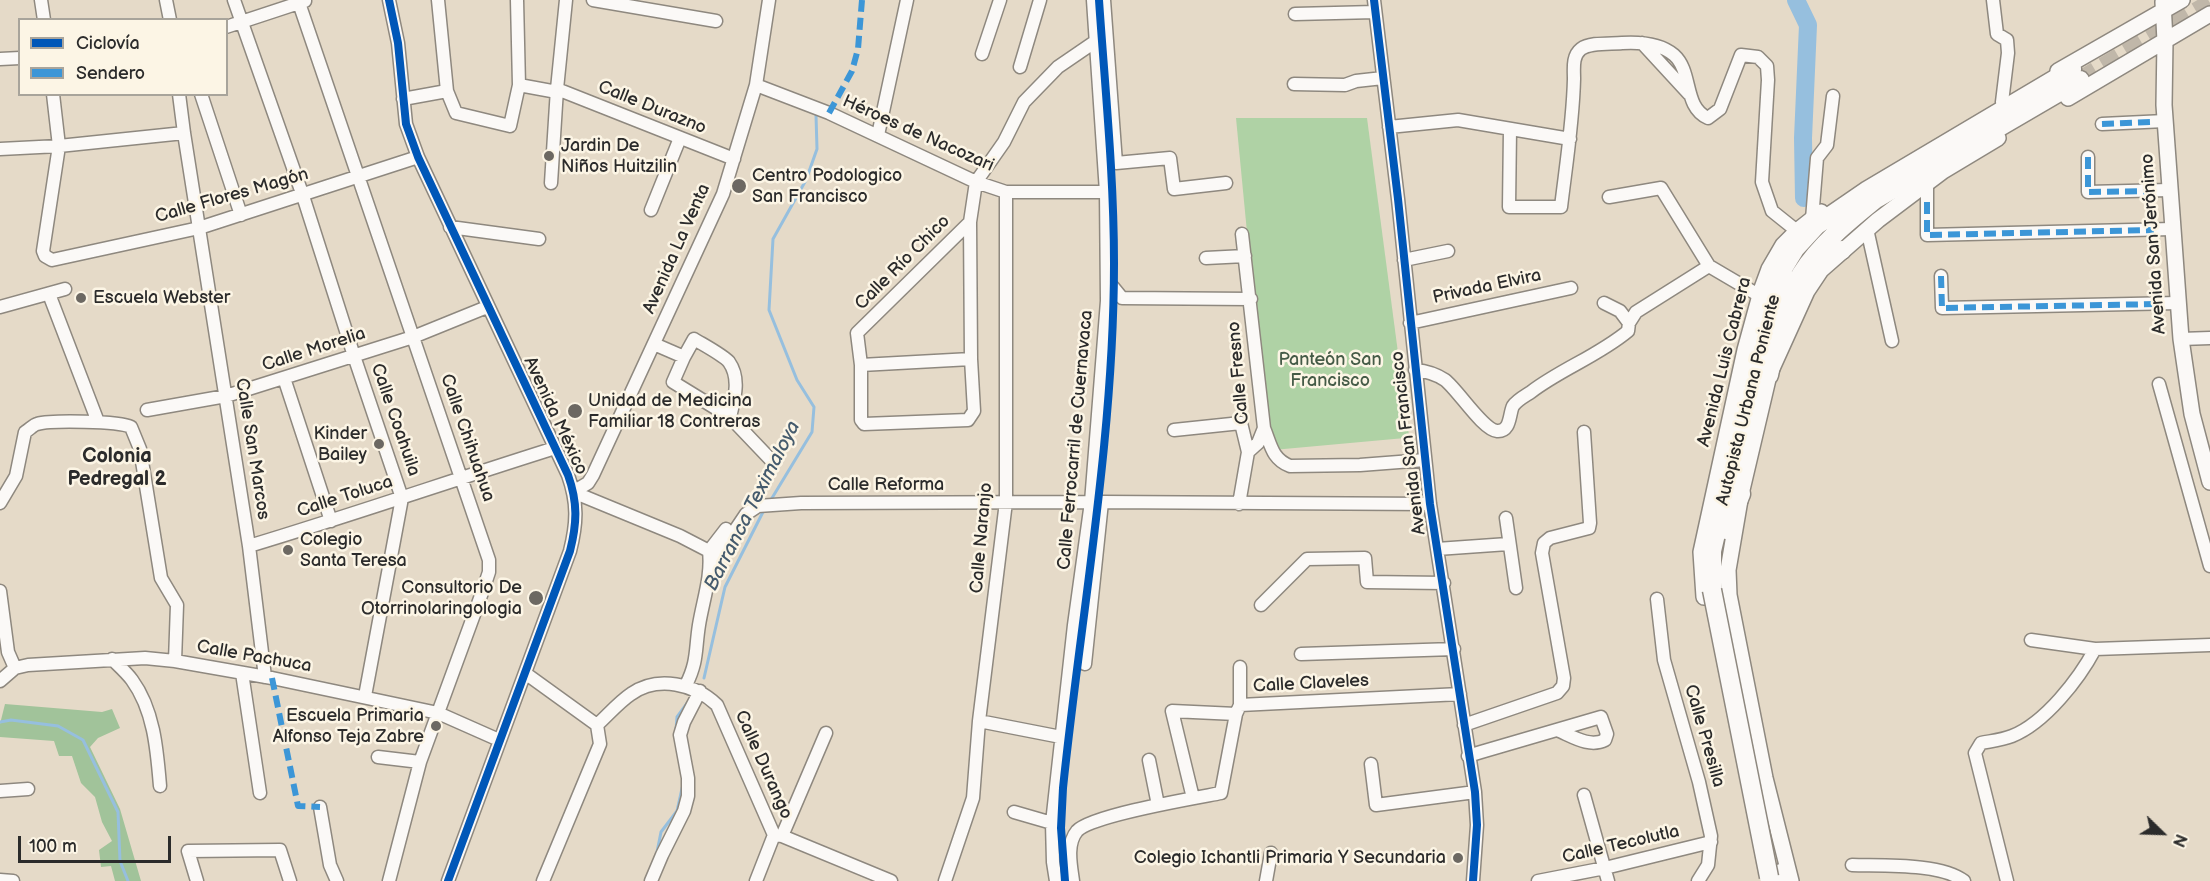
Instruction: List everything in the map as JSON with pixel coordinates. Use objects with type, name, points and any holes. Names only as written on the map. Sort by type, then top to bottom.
[{"type":"highway","name":"Autopista Urbana Poniente","points":[[1722,530],[1773,327],[1796,267],[1813,243],[1832,225],[2076,74],[1815,222],[1784,267],[1772,301],[1722,530],[1718,588],[1771,881]]},
{"type":"highway","points":[[1769,375],[1779,329],[1800,274],[1826,242],[1876,199]]},
{"type":"highway","points":[[1780,349],[1785,327],[1802,290],[1821,258],[1850,220]]},
{"type":"highway","points":[[1769,269],[1815,222]]},
{"type":"highway","points":[[1821,258],[1842,250]]},
{"type":"highway","points":[[1722,530],[1716,499],[1738,409],[1737,386]]},
{"type":"highway","points":[[1722,530],[1741,494]]},
{"type":"highway","name":"Autopista Urbana Poniente","points":[[1718,588],[1774,846],[1785,881]]},
{"type":"main road","name":"Avenida Luis Cabrera","points":[[1737,386],[1769,269],[1783,245],[1797,231],[1815,222],[1906,157],[2104,44],[2163,5],[2183,0]]},
{"type":"main road","points":[[2183,0],[2186,13],[2194,23]]},
{"type":"main road","name":"Avenida San Jerónimo","points":[[2163,5],[2165,121],[2181,339],[2192,414],[2204,435],[2209,475]]},
{"type":"main road","points":[[1791,881],[1778,833],[1729,595],[1728,570],[1741,494],[1769,375],[1807,291],[1821,270],[1842,250],[1943,171],[2210,14]]},
{"type":"main road","points":[[2104,44],[2114,54],[2118,68]]},
{"type":"main road","points":[[1716,499],[1701,552],[1704,596],[1754,842],[1765,881]]},
{"type":"main road","points":[[1754,842],[1765,835],[1778,833]]},
{"type":"street","points":[[41,0],[44,18]]},
{"type":"street","points":[[166,0],[170,18]]},
{"type":"street","name":"Calle Coahuila","points":[[234,0],[303,196],[402,498],[365,696]]},
{"type":"street","name":"Avenida México","points":[[389,0],[398,43],[406,124],[418,157],[568,475],[576,508],[575,529],[570,551],[448,881]]},
{"type":"street","points":[[438,0],[447,91],[456,113],[510,126],[519,85],[517,0]]},
{"type":"street","points":[[551,183],[566,0]]},
{"type":"street","points":[[593,0],[717,21]]},
{"type":"street","name":"Avenida La Venta","points":[[573,492],[588,483],[594,475],[723,194],[756,85],[769,0]]},
{"type":"street","points":[[878,135],[907,0]]},
{"type":"street","points":[[982,54],[1000,0]]},
{"type":"street","points":[[1020,67],[1040,0]]},
{"type":"street","name":"Calle Ferrocarril de Cuernavaca","points":[[1056,881],[1052,823],[1061,737],[1096,502],[1107,301],[1106,192],[1093,0]]},
{"type":"street","points":[[1104,0],[1116,163],[1170,158],[1174,189],[1226,183]]},
{"type":"street","points":[[1993,0],[1997,34],[2007,40],[2008,53],[2002,102]]},
{"type":"street","points":[[228,26],[301,1]]},
{"type":"street","name":"Calle Chihuahua","points":[[301,1],[489,560],[489,572],[420,762],[389,881]]},
{"type":"street","points":[[1295,14],[1374,6]]},
{"type":"street","name":"Avenida San Francisco","points":[[1374,6],[1430,504],[1475,792],[1477,825],[1473,881]]},
{"type":"street","points":[[976,182],[1004,142],[1024,102],[1058,67],[1096,41]]},
{"type":"street","points":[[1510,130],[1509,207],[1561,207],[1573,110],[1575,57],[1582,49],[1594,45],[1642,42],[1662,48],[1675,56],[1685,72],[1690,95],[1702,115],[1708,118],[1720,109],[1741,55],[1758,57],[1767,66],[1768,80],[1762,182],[1772,211],[1797,231]]},
{"type":"street","points":[[0,59],[18,58]]},
{"type":"street","points":[[1294,84],[1345,85],[1356,81],[1383,78]]},
{"type":"street","name":"Calle Durazno","points":[[519,85],[557,91],[734,159]]},
{"type":"street","name":"Héroes de Nacozari","points":[[756,85],[878,135],[976,182],[1006,192],[1106,192]]},
{"type":"street","points":[[403,99],[447,91]]},
{"type":"street","points":[[53,96],[59,146]]},
{"type":"street","name":"Calle San Marcos","points":[[179,96],[183,133],[249,546],[265,677]]},
{"type":"street","points":[[202,96],[241,215]]},
{"type":"street","points":[[1815,222],[1817,158],[1827,145],[1833,96]]},
{"type":"street","points":[[1389,127],[1458,120],[1570,139]]},
{"type":"street","points":[[2102,124],[2165,121]]},
{"type":"street","points":[[0,149],[59,146],[183,133]]},
{"type":"street","points":[[651,210],[680,138]]},
{"type":"street","name":"Calle Flores Magón","points":[[59,146],[43,251],[45,256],[52,260],[199,228],[418,157]]},
{"type":"street","points":[[2088,157],[2088,192],[2169,190]]},
{"type":"street","name":"Calle Río Chico","points":[[861,365],[857,333],[970,222],[976,182]]},
{"type":"street","points":[[1927,183],[1927,236],[2172,229]]},
{"type":"street","points":[[1610,197],[1661,188],[1708,266],[1760,296]]},
{"type":"street","name":"Calle Naranjo","points":[[945,881],[974,798],[980,721],[1006,502],[1006,192]]},
{"type":"street","points":[[970,222],[971,359],[974,411],[968,420],[864,424],[861,420],[861,365],[971,359]]},
{"type":"street","points":[[450,227],[539,239]]},
{"type":"street","points":[[1867,229],[1892,341]]},
{"type":"street","name":"Calle Fresno","points":[[1239,504],[1248,452],[1258,443],[1264,428],[1242,234]]},
{"type":"street","points":[[1404,260],[1448,251]]},
{"type":"street","points":[[1206,258],[1245,256]]},
{"type":"street","points":[[1415,370],[1427,372],[1444,380],[1488,427],[1497,431],[1504,429],[1510,420],[1514,404],[1537,387],[1614,343],[1628,331],[1629,323],[1636,312],[1708,266]]},
{"type":"street","points":[[1941,276],[1942,308],[2178,303]]},
{"type":"street","points":[[1113,287],[1122,298],[1251,299]]},
{"type":"street","name":"Privada Elvira","points":[[1410,323],[1571,288]]},
{"type":"street","points":[[0,307],[64,289]]},
{"type":"street","points":[[49,294],[98,422]]},
{"type":"street","points":[[1604,303],[1620,311],[1629,323]]},
{"type":"street","name":"Calle Morelia","points":[[147,410],[226,396],[413,337],[487,307]]},
{"type":"street","points":[[2181,339],[2210,338]]},
{"type":"street","points":[[730,417],[736,394],[735,379],[729,362],[694,339],[673,382],[730,417],[771,460]]},
{"type":"street","points":[[654,344],[684,357]]},
{"type":"street","points":[[284,378],[331,521]]},
{"type":"street","points":[[2159,384],[2210,566]]},
{"type":"street","points":[[0,503],[16,476],[25,432],[37,424],[98,422],[125,424],[131,427],[140,449],[161,578],[177,605],[175,661]]},
{"type":"street","points":[[1174,430],[1240,423],[1248,452]]},
{"type":"street","points":[[1264,428],[1275,456],[1280,462],[1290,466],[1360,465],[1425,460]]},
{"type":"street","points":[[1464,726],[1557,693],[1563,686],[1564,678],[1542,553],[1544,543],[1550,538],[1589,528],[1584,432]]},
{"type":"street","name":"Calle Toluca","points":[[249,546],[555,448]]},
{"type":"street","points":[[573,492],[680,536],[710,551]]},
{"type":"street","name":"Calle Reforma","points":[[756,506],[1006,502],[1430,504]]},
{"type":"street","points":[[1085,664],[1096,502]]},
{"type":"street","points":[[686,685],[693,671],[697,650],[698,628],[711,566],[710,551],[744,506],[756,506]]},
{"type":"street","points":[[711,566],[746,514],[756,506]]},
{"type":"street","points":[[1506,518],[1516,588]]},
{"type":"street","points":[[1437,549],[1508,544]]},
{"type":"street","points":[[1261,605],[1306,559],[1365,558],[1367,582],[1444,583]]},
{"type":"street","points":[[0,591],[8,652],[15,668],[0,681]]},
{"type":"street","name":"Calle Presilla","points":[[1657,599],[1664,660],[1699,782],[1711,843],[1708,865],[1698,881]]},
{"type":"street","points":[[2031,640],[2095,650],[2210,645]]},
{"type":"street","points":[[1301,654],[1454,649]]},
{"type":"street","points":[[2007,881],[1974,753],[1981,743],[2013,735],[2028,728],[2064,694],[2082,672],[2095,650]]},
{"type":"street","name":"Calle Pachuca","points":[[15,668],[28,665],[145,657],[175,661],[365,696],[438,713],[499,740]]},
{"type":"street","points":[[112,659],[132,679],[143,700],[153,733],[160,786]]},
{"type":"street","points":[[1193,798],[1172,711],[1238,709],[1240,667]]},
{"type":"street","points":[[242,673],[260,793]]},
{"type":"street","points":[[525,673],[597,725],[600,744],[543,881]]},
{"type":"street","name":"Calle Durango","points":[[597,725],[632,693],[645,687],[662,684],[686,685],[700,691],[717,705],[778,836]]},
{"type":"street","points":[[651,881],[684,812],[688,796],[688,778],[680,735],[700,691]]},
{"type":"street","name":"Calle Claveles","points":[[1073,881],[1070,849],[1076,833],[1084,826],[1158,805],[1221,793],[1238,709],[1460,694]]},
{"type":"street","points":[[980,721],[1061,737]]},
{"type":"street","points":[[1468,756],[1557,730]]},
{"type":"street","points":[[756,881],[826,733]]},
{"type":"street","points":[[378,757],[420,762]]},
{"type":"street","points":[[1149,760],[1158,805]]},
{"type":"street","points":[[1371,764],[1376,805],[1475,792]]},
{"type":"street","points":[[0,791],[28,789]]},
{"type":"street","points":[[1584,795],[1608,881]]},
{"type":"street","points":[[320,807],[330,865],[337,881]]},
{"type":"street","points":[[1014,812],[1052,823]]},
{"type":"street","points":[[778,836],[868,876],[891,881]]},
{"type":"street","name":"Calle Tecolutla","points":[[1538,881],[1711,843]]},
{"type":"street","points":[[197,881],[188,851],[280,850],[290,881]]},
{"type":"street","points":[[1266,881],[1271,853]]},
{"type":"street","points":[[1852,865],[1934,869],[1957,876],[1964,881]]},
{"type":"street","points":[[0,880],[13,881]]},
{"type":"green space","name":"Panteón San Francisco","points":[[1236,118],[1367,118],[1409,436],[1273,450],[1267,440]]},
{"type":"green space","points":[[5,704],[102,712],[112,709],[120,728],[98,738],[90,747],[120,809],[141,881],[115,881],[111,866],[101,867],[99,850],[112,841],[102,822],[95,797],[81,783],[72,756],[59,756],[54,741],[0,737],[0,724]]},
{"type":"waterway","points":[[1796,0],[1808,25],[1803,138],[1804,198]]},
{"type":"waterway","name":"Barranca Teximaloya","points":[[769,503],[812,432],[814,407],[797,380],[769,310],[773,239],[806,180],[817,149],[816,115]]},
{"type":"waterway","name":"Barranca Teximaloya","points":[[704,678],[725,587],[765,508]]},
{"type":"waterway","points":[[676,730],[677,717],[688,702]]},
{"type":"waterway","points":[[0,722],[11,720],[58,726],[83,740],[118,812],[120,861],[128,881]]},
{"type":"waterway","points":[[657,852],[661,832],[677,811],[683,784]]},
{"type":"tunnel","points":[[2080,80],[2210,3]]},
{"type":"marked path","points":[[829,113],[852,71],[858,49],[862,0]]},
{"type":"marked path","points":[[2102,124],[2153,122]]},
{"type":"marked path","points":[[2088,157],[2088,192],[2152,191]]},
{"type":"marked path","points":[[1927,202],[1927,235],[2154,230]]},
{"type":"marked path","points":[[1941,276],[1942,308],[2159,304]]},
{"type":"marked path","points":[[272,678],[298,806],[320,807]]},
{"type":"cycle path","points":[[389,0],[398,43],[406,124],[418,157],[568,475],[575,504],[575,522],[570,551],[448,881]]},
{"type":"cycle path","points":[[1065,881],[1061,828],[1063,788],[1103,461],[1113,329],[1112,197],[1099,0]]},
{"type":"cycle path","points":[[1374,0],[1398,199],[1430,504],[1475,792],[1477,825],[1473,881]]},
{"type":"place","name":"Jardin De Niños Huitzilin","points":[[549,156]]},
{"type":"place","name":"Centro Podologico San Francisco","points":[[739,186]]},
{"type":"place","name":"Escuela Webster","points":[[81,298]]},
{"type":"place","name":"Unidad de Medicina Familiar 18 Contreras","points":[[575,411]]},
{"type":"place","name":"Kinder Bailey","points":[[379,444]]},
{"type":"place","name":"Colegio Santa Teresa","points":[[288,550]]},
{"type":"place","name":"Consultorio De Otorrinolaringologia","points":[[536,598]]},
{"type":"place","name":"Escuela Primaria Alfonso Teja Zabre","points":[[436,726]]},
{"type":"place","name":"Colegio Ichantli Primaria Y Secundaria","points":[[1458,858]]},
{"type":"district","name":"Colonia Pedregal 2","points":[[117,468]]}]
